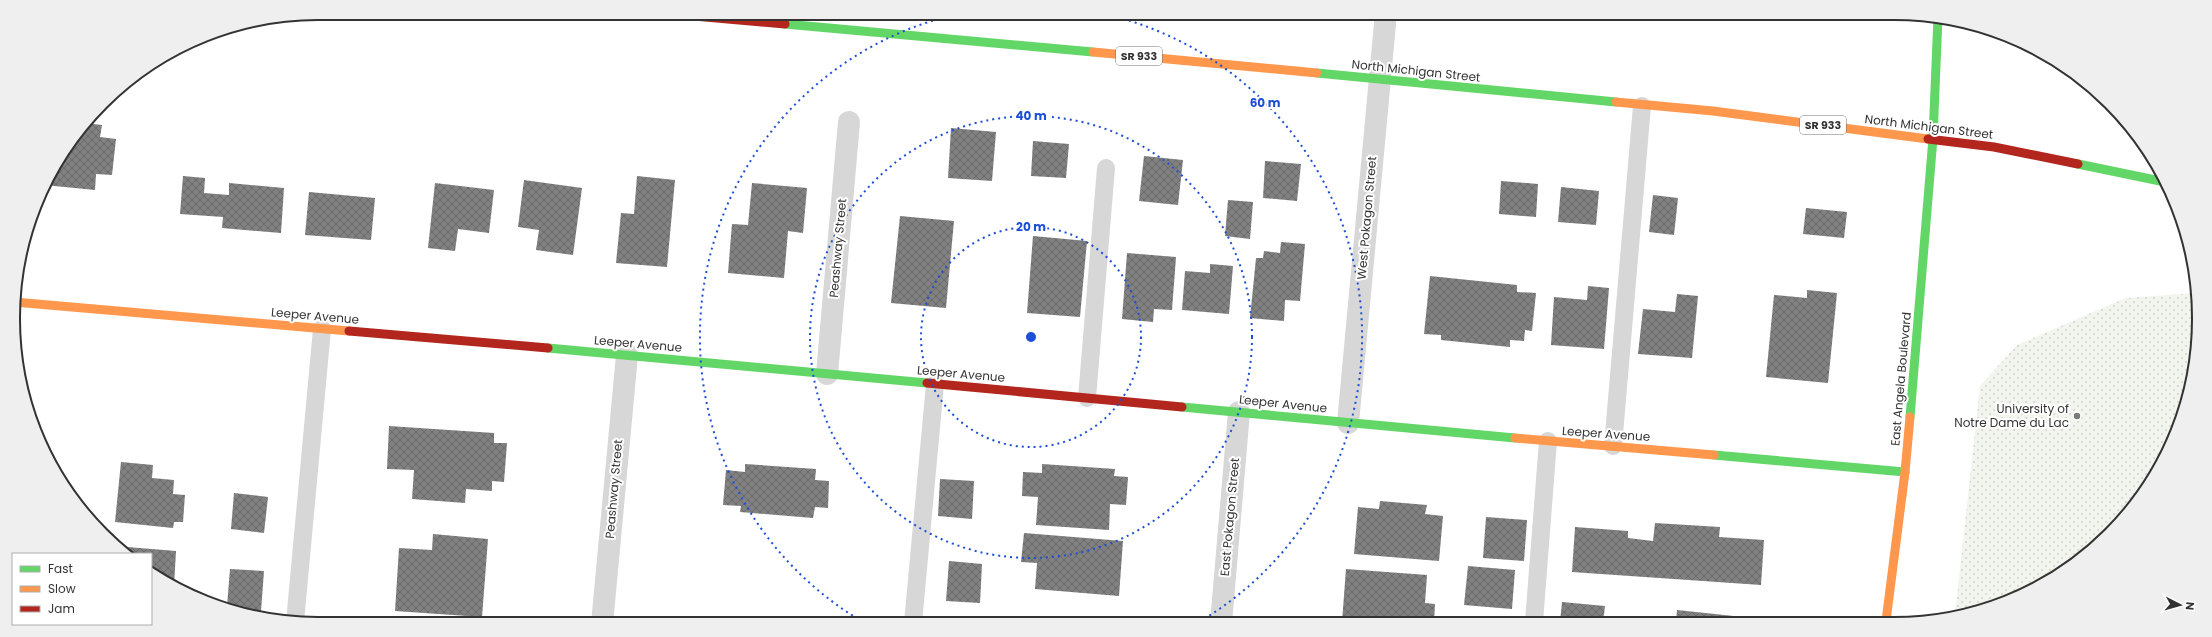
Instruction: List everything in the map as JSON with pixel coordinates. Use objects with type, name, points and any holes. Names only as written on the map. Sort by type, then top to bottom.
[{"type":"street","name":"North Michigan Street","points":[[735,20],[1642,106],[1713,111],[1994,147],[2158,181]]},
{"type":"street","name":"West Pokagon Street","points":[[1348,423],[1385,20]]},
{"type":"street","name":"East Angela Boulevard","points":[[1887,617],[1905,472],[1933,138],[1938,24]]},
{"type":"street","name":"Peashway Street","points":[[827,374],[849,122]]},
{"type":"street","name":"Leeper Avenue","points":[[21,303],[627,355],[1348,423],[1905,472]]},
{"type":"street","name":"Peashway Street","points":[[603,617],[627,355]]},
{"type":"street","name":"East Pokagon Street","points":[[1222,617],[1239,412]]},
{"type":"lane","points":[[1613,446],[1642,106]]},
{"type":"lane","points":[[1087,398],[1106,168]]},
{"type":"lane","points":[[296,616],[322,329]]},
{"type":"lane","points":[[914,617],[935,384]]},
{"type":"lane","points":[[1534,617],[1548,441]]},
{"type":"shaded area","name":"University of Notre Dame du Lac","points":[[2190,293],[2192,318],[2191,338],[2182,396],[2169,433],[2152,468],[2130,500],[2105,530],[2059,567],[2026,586],[2008,594],[1971,607],[1956,610],[1980,386],[2017,345],[2126,298]]},
{"type":"building","points":[[92,124],[102,125],[100,137],[116,139],[112,175],[96,174],[95,190],[51,186],[70,153]]},
{"type":"building","points":[[951,128],[996,132],[992,181],[948,178]]},
{"type":"building","points":[[1033,141],[1069,144],[1066,178],[1031,176]]},
{"type":"building","points":[[1144,156],[1183,160],[1178,205],[1139,201]]},
{"type":"building","points":[[1265,161],[1301,164],[1297,201],[1263,198]]},
{"type":"building","points":[[183,176],[205,178],[204,193],[229,195],[229,183],[284,188],[281,233],[222,228],[223,217],[180,214]]},
{"type":"building","points":[[637,176],[675,180],[667,267],[616,263],[621,213],[634,214]]},
{"type":"building","points":[[524,180],[582,188],[573,255],[536,250],[539,230],[518,227]]},
{"type":"building","points":[[1501,181],[1538,184],[1536,217],[1499,214]]},
{"type":"building","points":[[435,183],[494,190],[489,233],[458,229],[455,251],[428,248]]},
{"type":"building","points":[[752,183],[807,188],[803,233],[788,231],[784,278],[728,273],[732,224],[748,225]]},
{"type":"building","points":[[1561,187],[1599,191],[1596,225],[1558,222]]},
{"type":"building","points":[[309,192],[375,198],[371,240],[305,235]]},
{"type":"building","points":[[1653,195],[1678,198],[1674,235],[1649,232]]},
{"type":"building","points":[[1228,200],[1253,202],[1250,239],[1225,236]]},
{"type":"building","points":[[1806,208],[1847,212],[1844,238],[1803,234]]},
{"type":"building","points":[[900,216],[954,221],[946,308],[891,303]]},
{"type":"building","points":[[1033,236],[1087,241],[1080,317],[1027,313]]},
{"type":"building","points":[[1281,242],[1305,244],[1300,301],[1285,300],[1284,321],[1250,318],[1256,258],[1263,258],[1264,251],[1280,253]]},
{"type":"building","points":[[1127,253],[1176,257],[1172,310],[1154,309],[1153,322],[1122,319]]},
{"type":"building","points":[[1210,264],[1233,266],[1229,314],[1182,310],[1185,271],[1210,273]]},
{"type":"building","points":[[1430,276],[1517,285],[1517,292],[1536,293],[1532,331],[1525,330],[1524,341],[1510,340],[1510,347],[1441,340],[1441,335],[1424,334]]},
{"type":"building","points":[[1588,286],[1609,288],[1604,349],[1551,345],[1554,297],[1587,300]]},
{"type":"building","points":[[1807,290],[1837,293],[1828,383],[1766,377],[1774,295],[1807,298]]},
{"type":"building","points":[[1677,294],[1698,296],[1692,358],[1638,354],[1643,309],[1675,312]]},
{"type":"building","points":[[389,426],[494,433],[494,443],[507,443],[504,482],[492,481],[492,491],[466,489],[465,503],[412,499],[414,470],[387,469]]},
{"type":"building","points":[[121,462],[153,465],[152,478],[174,480],[173,494],[185,495],[183,522],[174,522],[173,528],[115,522]]},
{"type":"building","points":[[745,464],[816,469],[815,480],[829,481],[828,508],[815,507],[813,518],[740,512],[741,506],[723,505],[726,470],[745,472]]},
{"type":"building","points":[[1042,464],[1115,469],[1114,476],[1128,477],[1126,505],[1110,504],[1109,530],[1036,525],[1038,497],[1022,496],[1023,472],[1042,473]]},
{"type":"building","points":[[940,479],[974,481],[972,519],[938,516]]},
{"type":"building","points":[[234,493],[268,497],[264,533],[231,529]]},
{"type":"building","points":[[1380,501],[1427,505],[1425,514],[1443,516],[1439,561],[1354,554],[1358,507],[1379,509]]},
{"type":"building","points":[[1486,517],[1527,520],[1524,561],[1483,558]]},
{"type":"building","points":[[1655,523],[1720,527],[1719,537],[1764,540],[1761,585],[1572,572],[1575,527],[1628,531],[1628,538],[1653,541]]},
{"type":"building","points":[[1024,533],[1123,541],[1119,596],[1035,589],[1037,563],[1021,562]]},
{"type":"building","points":[[433,534],[488,539],[482,617],[395,611],[399,548],[432,550]]},
{"type":"building","points":[[127,547],[176,551],[174,580],[152,566],[152,553],[134,553]]},
{"type":"building","points":[[949,561],[982,564],[980,603],[946,601]]},
{"type":"building","points":[[1468,566],[1515,570],[1512,609],[1464,605]]},
{"type":"building","points":[[230,569],[264,571],[261,611],[227,602]]},
{"type":"building","points":[[1346,569],[1427,575],[1425,603],[1435,604],[1434,617],[1342,617]]},
{"type":"building","points":[[1562,602],[1605,606],[1604,617],[1560,617]]},
{"type":"building","points":[[1677,610],[1743,617],[1676,617]]},
{"type":"traffic: fast","points":[[785,24],[1093,52]]},
{"type":"traffic: fast","points":[[1910,417],[1933,138],[1938,24]]},
{"type":"traffic: fast","points":[[1317,73],[1616,102]]},
{"type":"traffic: fast","points":[[2078,164],[2158,181]]},
{"type":"traffic: fast","points":[[548,348],[927,383]]},
{"type":"traffic: fast","points":[[1182,407],[1515,438]]},
{"type":"traffic: fast","points":[[1714,455],[1905,472]]},
{"type":"traffic: slow","points":[[1093,52],[1317,73]]},
{"type":"traffic: slow","points":[[1616,102],[1713,111],[1928,139]]},
{"type":"traffic: slow","points":[[21,303],[349,331]]},
{"type":"traffic: slow","points":[[1887,617],[1905,472],[1910,417]]},
{"type":"traffic: slow","points":[[1515,438],[1714,455]]},
{"type":"traffic: jam","points":[[740,20],[785,24]]},
{"type":"traffic: jam","points":[[1928,139],[1994,147],[2078,164]]},
{"type":"traffic: jam","points":[[349,331],[548,348]]},
{"type":"traffic: jam","points":[[927,383],[1182,407]]},
{"type":"place","name":"University of Notre Dame du Lac","points":[[2077,416]]}]
